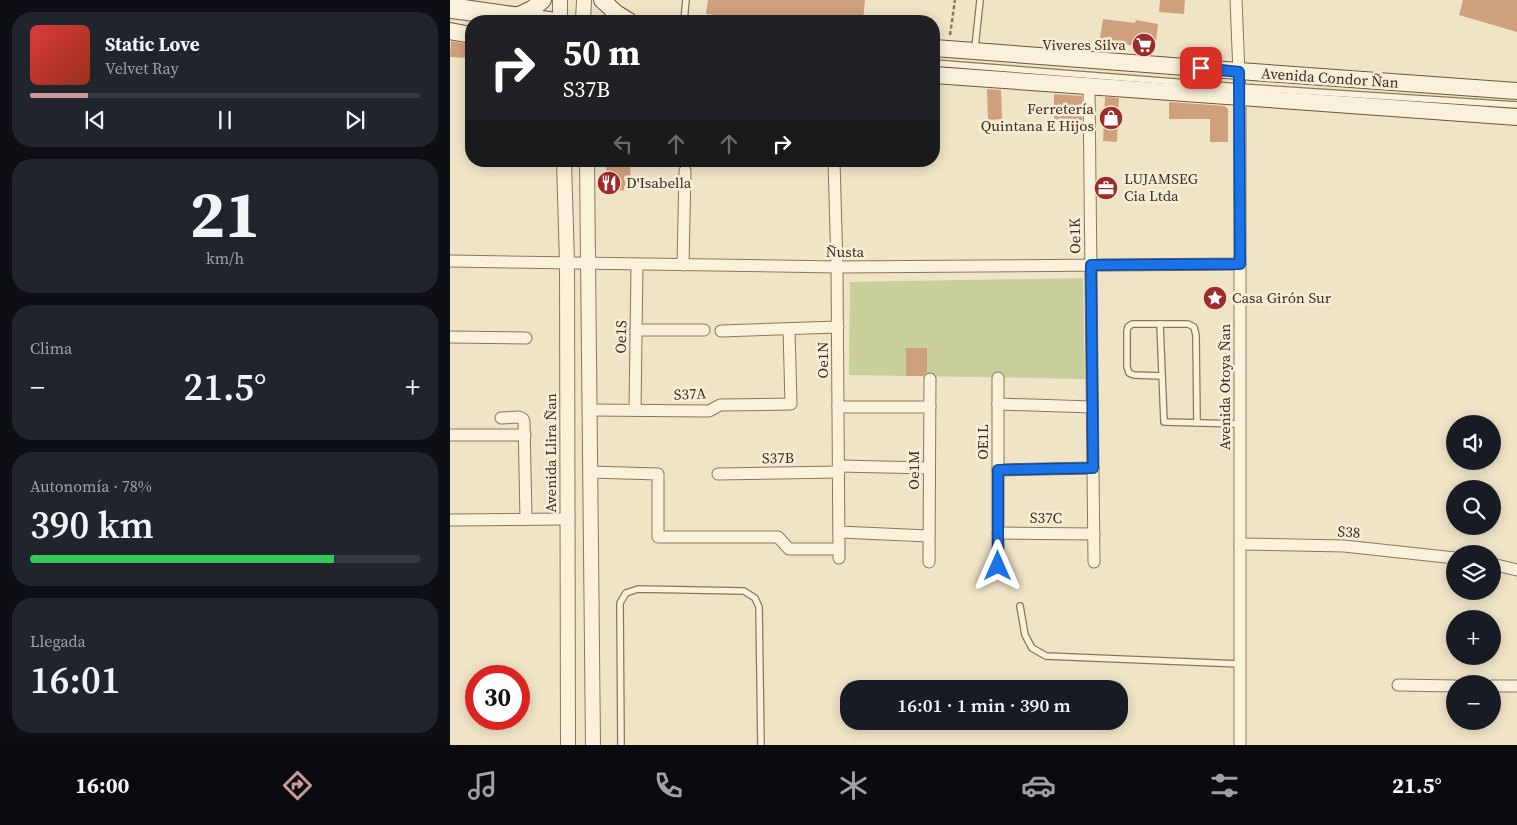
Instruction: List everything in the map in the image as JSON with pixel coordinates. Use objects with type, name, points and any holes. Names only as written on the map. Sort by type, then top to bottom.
[{"type":"main road","points":[[519,15],[532,9],[543,0]]},
{"type":"main road","points":[[602,0],[619,15]]},
{"type":"main road","points":[[450,6],[510,15]]},
{"type":"main road","points":[[450,31],[465,34]]},
{"type":"main road","name":"Avenida Condor Ñan","points":[[941,48],[1240,86],[1517,117]]},
{"type":"main road","name":"Avenida Condor Ñan","points":[[940,75],[1089,87],[1240,86],[1517,91]]},
{"type":"street","points":[[559,15],[560,0]]},
{"type":"street","points":[[583,15],[584,0]]},
{"type":"street","name":"Avenida Otoya Ñan","points":[[1236,0],[1240,86],[1240,745]]},
{"type":"street","name":"Oe1K","points":[[1089,87],[1093,468],[1097,537],[1094,562]]},
{"type":"street","name":"Avenida Llira Ñan","points":[[564,167],[567,263],[568,745]]},
{"type":"street","points":[[587,167],[593,745]]},
{"type":"street","name":"Oe1N","points":[[590,472],[658,474],[658,537],[778,537],[789,549],[839,554],[838,267],[834,167]]},
{"type":"street","points":[[683,264],[685,171]]},
{"type":"street","name":"Ñusta","points":[[450,261],[838,267],[1240,264]]},
{"type":"street","name":"Oe1S","points":[[635,410],[636,264]]},
{"type":"street","points":[[721,331],[838,327]]},
{"type":"street","name":"S37A","points":[[590,410],[709,411],[720,405],[791,404],[790,329]]},
{"type":"street","points":[[636,330],[704,330]]},
{"type":"street","points":[[450,337],[526,338]]},
{"type":"street","name":"OE1L","points":[[998,378],[998,566]]},
{"type":"street","name":"Oe1M","points":[[929,562],[930,379]]},
{"type":"street","points":[[998,404],[1092,407]]},
{"type":"street","points":[[838,407],[930,407]]},
{"type":"street","points":[[501,418],[520,417],[523,419],[525,435],[526,519]]},
{"type":"street","points":[[450,435],[525,435]]},
{"type":"street","name":"S37B","points":[[718,474],[839,469],[929,468]]},
{"type":"street","points":[[998,470],[1093,468]]},
{"type":"street","points":[[450,520],[567,519]]},
{"type":"street","points":[[839,532],[929,536]]},
{"type":"street","name":"S37C","points":[[998,533],[1097,537]]},
{"type":"street","name":"S38","points":[[1240,544],[1344,546],[1446,557]]},
{"type":"street","points":[[1501,566],[1517,570]]},
{"type":"street","points":[[1398,685],[1446,686]]},
{"type":"street","points":[[1501,686],[1517,686]]},
{"type":"lane","points":[[685,15],[686,0]]},
{"type":"lane","points":[[975,51],[980,0]]},
{"type":"lane","points":[[450,15],[465,17]]},
{"type":"lane","points":[[450,25],[465,27]]},
{"type":"lane","points":[[940,63],[1517,105]]},
{"type":"lane","points":[[1162,376],[1134,376],[1129,373],[1127,367],[1128,327],[1132,324],[1188,324],[1194,327],[1196,336],[1197,423]]},
{"type":"lane","points":[[1160,324],[1164,422],[1240,424]]},
{"type":"lane","points":[[621,745],[620,604],[626,593],[638,589],[744,591],[755,598],[760,607],[761,745]]},
{"type":"lane","points":[[1020,606],[1025,635],[1032,648],[1046,656],[1240,664]]},
{"type":"path","points":[[941,48],[955,0]]},
{"type":"green space","points":[[1083,278],[1085,379],[849,375],[850,282]]},
{"type":"building","points":[[708,0],[865,0],[864,15],[706,14]]},
{"type":"building","points":[[1160,0],[1185,0],[1184,14],[1159,12]]},
{"type":"building","points":[[1463,0],[1517,0],[1517,32],[1459,15]]},
{"type":"building","points":[[1103,19],[1135,23],[1136,20],[1158,24],[1155,49],[1123,44],[1122,47],[1099,44]]},
{"type":"building","points":[[451,41],[465,44],[465,58],[450,57]]},
{"type":"building","points":[[987,89],[1001,90],[1002,119],[988,120]]},
{"type":"building","points":[[1054,94],[1082,96],[1082,120],[1054,120]]},
{"type":"building","name":"Ferretería Quintana E Hijos","points":[[1105,97],[1119,98],[1117,142],[1103,141]]},
{"type":"building","points":[[1169,102],[1225,106],[1228,109],[1228,142],[1210,142],[1210,119],[1169,119]]},
{"type":"building","points":[[606,167],[630,167],[631,190],[607,191]]},
{"type":"building","points":[[906,348],[927,348],[927,372],[923,376],[906,376]]},
{"type":"place","name":"Viveres Silva","points":[[1144,45]]},
{"type":"place","name":"Ferretería Quintana E Hijos","points":[[1111,118]]},
{"type":"place","name":"D'Isabella","points":[[609,183]]},
{"type":"place","name":"LUJAMSEG Cia Ltda","points":[[1106,188]]},
{"type":"place","name":"Casa Girón Sur","points":[[1215,298]]},
{"type":"route","points":[[998,566],[998,470],[1093,468],[1091,265],[1240,264],[1239,72],[1201,68]]}]
